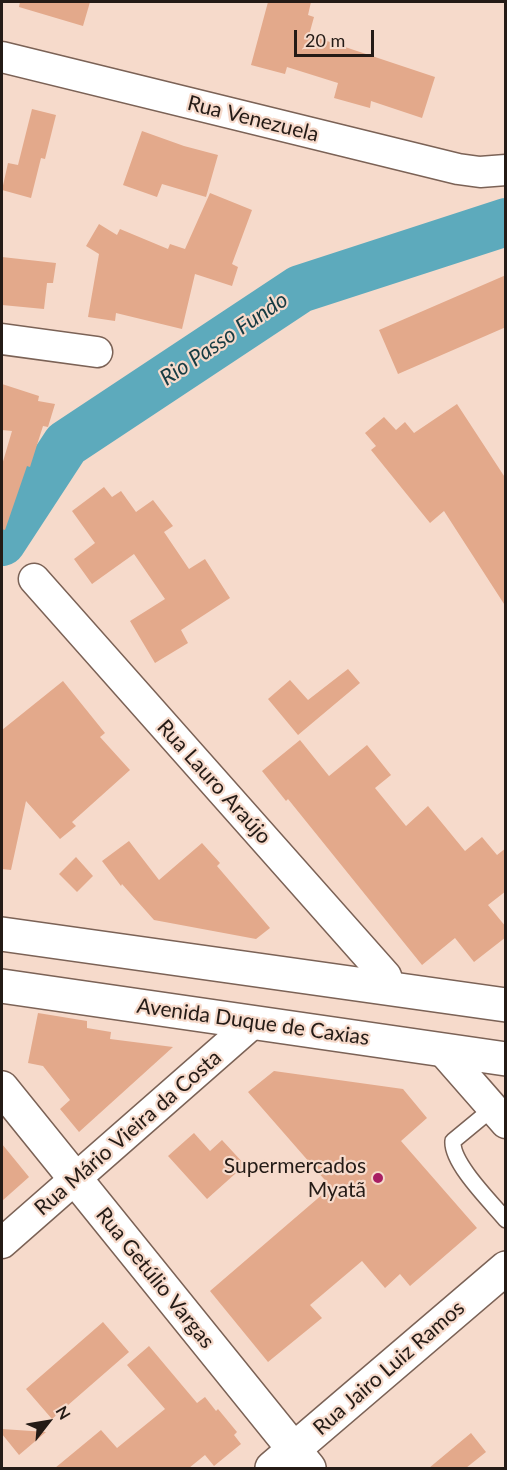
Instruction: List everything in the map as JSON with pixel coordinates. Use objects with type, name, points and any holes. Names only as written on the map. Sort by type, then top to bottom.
[{"type":"main road","points":[[2,934],[506,1005]]},
{"type":"main road","name":"Avenida Duque de Caxias","points":[[2,986],[506,1059]]},
{"type":"main road","name":"Rua Getúlio Vargas","points":[[2,1088],[75,1179],[291,1462]]},
{"type":"main road","name":"Rua Jairo Luiz Ramos","points":[[291,1462],[506,1268]]},
{"type":"street","name":"Rua Venezuela","points":[[2,57],[458,169],[480,172],[506,170]]},
{"type":"street","points":[[2,339],[97,352]]},
{"type":"street","name":"Rua Lauro Araújo","points":[[34,579],[386,976],[390,988]]},
{"type":"street","name":"Rua Mário Vieira da Costa","points":[[2,1243],[254,1022]]},
{"type":"street","points":[[442,1050],[499,1116]]},
{"type":"lane","points":[[499,1116],[453,1142],[452,1148],[461,1165],[506,1220]]},
{"type":"building","points":[[20,2],[90,2],[83,26],[19,7]]},
{"type":"building","points":[[268,2],[311,2],[308,15],[314,17],[309,35],[435,77],[422,118],[371,101],[370,108],[334,98],[338,83],[287,67],[285,74],[251,65]]},
{"type":"building","points":[[32,109],[56,115],[45,159],[41,158],[31,198],[2,190],[8,163],[18,165]]},
{"type":"building","points":[[142,131],[218,155],[206,197],[162,184],[157,197],[123,185]]},
{"type":"building","points":[[210,193],[252,210],[232,264],[238,267],[232,286],[195,274],[182,329],[116,313],[115,321],[88,317],[99,254],[86,246],[99,224],[117,235],[120,229],[168,249],[170,244],[185,249]]},
{"type":"building","points":[[2,257],[56,263],[53,283],[47,283],[44,309],[2,305]]},
{"type":"building","points":[[506,275],[506,327],[398,374],[379,330]]},
{"type":"building","points":[[2,384],[39,396],[38,401],[55,404],[48,427],[43,426],[30,467],[27,466],[5,530],[2,529],[2,465],[12,431],[2,430]]},
{"type":"building","points":[[457,404],[506,479],[506,607],[444,511],[430,523],[371,450],[376,446],[365,433],[384,417],[396,430],[405,422],[414,433]]},
{"type":"building","points":[[104,487],[112,497],[121,491],[136,512],[153,500],[173,526],[164,532],[189,569],[205,559],[230,598],[181,630],[188,643],[155,663],[130,621],[165,599],[134,554],[92,584],[74,559],[95,543],[72,511]]},
{"type":"building","points":[[348,669],[360,683],[298,735],[268,699],[290,680],[308,700]]},
{"type":"building","points":[[63,681],[105,733],[100,737],[130,770],[72,822],[76,826],[60,839],[26,801],[11,870],[2,869],[2,730]]},
{"type":"building","points":[[300,740],[329,776],[367,745],[391,775],[375,788],[406,826],[428,806],[465,851],[482,837],[497,855],[506,848],[506,891],[488,905],[506,927],[506,937],[474,962],[455,938],[422,965],[288,799],[286,801],[262,771]]},
{"type":"building","points":[[129,841],[159,880],[202,843],[220,863],[217,866],[270,928],[256,939],[154,920],[122,884],[121,886],[102,861]]},
{"type":"building","points":[[76,857],[93,876],[77,892],[59,874]]},
{"type":"building","points":[[38,1013],[87,1021],[87,1028],[111,1032],[110,1039],[173,1047],[79,1132],[60,1109],[70,1100],[43,1066],[28,1063]]},
{"type":"building","name":"Supermercados Myatã","points":[[274,1071],[403,1089],[427,1118],[401,1141],[477,1228],[410,1286],[400,1274],[385,1288],[362,1261],[310,1305],[322,1318],[268,1362],[210,1291],[331,1187],[248,1092]]},
{"type":"building","points":[[194,1133],[210,1151],[222,1140],[245,1165],[207,1199],[168,1156]]},
{"type":"building","points":[[2,1144],[29,1177],[2,1201]]},
{"type":"building","points":[[103,1322],[129,1352],[52,1419],[26,1389]]},
{"type":"building","points":[[149,1346],[197,1403],[205,1397],[216,1411],[218,1409],[237,1432],[234,1435],[241,1444],[214,1466],[205,1455],[189,1468],[55,1468],[101,1430],[117,1448],[165,1409],[127,1365]]},
{"type":"building","points":[[2,1429],[46,1432],[19,1455],[2,1434]]},
{"type":"building","points":[[471,1433],[486,1452],[466,1468],[429,1468]]},
{"type":"waterway","name":"Rio Passo Fundo","points":[[2,542],[66,444],[300,289],[506,222]]},
{"type":"place","name":"Supermercados Myatã","points":[[378,1178]]}]
